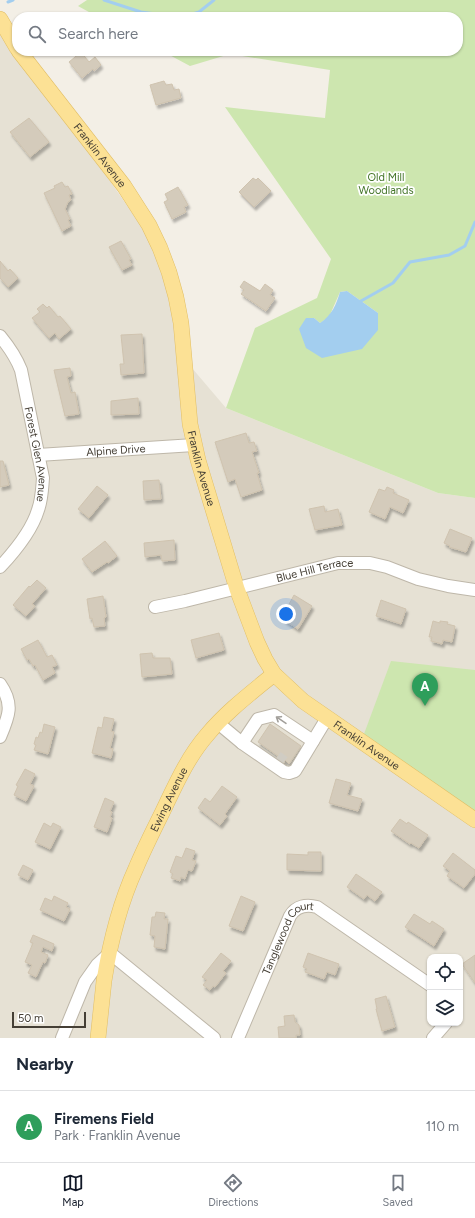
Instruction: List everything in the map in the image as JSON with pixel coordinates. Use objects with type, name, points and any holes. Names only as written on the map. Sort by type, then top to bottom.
[{"type":"main road","points":[[0,19],[12,39]]},
{"type":"main road","name":"Franklin Avenue","points":[[23,56],[124,186],[149,225],[160,248],[174,291],[181,323],[190,424],[194,445],[238,589],[257,642],[274,674],[303,701],[475,820]]},
{"type":"main road","name":"Ewing Avenue","points":[[98,1038],[104,980],[116,926],[136,868],[180,776],[193,753],[218,723],[241,701],[274,674]]},
{"type":"street","name":"Forest Glen Avenue","points":[[0,336],[10,347],[21,370],[43,478],[42,495],[32,524],[18,545],[0,567]]},
{"type":"street","name":"Alpine Drive","points":[[38,456],[194,445]]},
{"type":"street","name":"Blue Hill Terrace","points":[[155,607],[238,589],[338,563],[370,563],[387,567],[418,579],[475,590]]},
{"type":"street","points":[[0,684],[5,691],[10,710],[8,720],[0,737]]},
{"type":"street","points":[[242,743],[258,719],[274,715],[313,741]]},
{"type":"street","points":[[218,723],[242,743],[295,771],[327,718]]},
{"type":"street","name":"Tanglewood Court","points":[[238,1038],[290,916],[297,908],[303,906],[310,905],[317,907],[427,984]]},
{"type":"street","points":[[62,1038],[85,982],[97,965],[110,953],[214,1038]]},
{"type":"street","points":[[433,1038],[443,1026]]},
{"type":"shaded area","points":[[0,29],[12,45],[12,56],[20,56],[95,159],[154,245],[186,361],[226,408],[438,493],[475,498],[475,1038],[0,1038]]},
{"type":"green space","name":"Old Mill Woodlands","points":[[87,0],[475,0],[475,498],[438,493],[226,408],[255,328],[317,298],[331,259],[225,107],[325,118],[330,70],[242,56],[463,56],[463,12],[89,12],[78,6]],"holes":[[[347,291],[378,313],[299,330],[314,318],[320,323],[329,317],[340,292]]]},
{"type":"green space","name":"Old Mill Woodlands","points":[[171,56],[223,56],[190,66]]},
{"type":"green space","points":[[391,661],[475,670],[475,820],[361,742]]},
{"type":"water","points":[[347,291],[378,313],[378,330],[362,349],[322,358],[306,348],[299,329],[306,318],[314,318],[320,323],[328,317],[340,292]]},
{"type":"building","points":[[76,56],[84,56],[89,62],[95,57],[101,65],[94,71],[93,69],[82,78],[69,62]]},
{"type":"building","points":[[164,81],[166,85],[172,84],[174,90],[179,89],[181,98],[156,105],[150,85]]},
{"type":"building","points":[[29,118],[49,142],[30,157],[10,132]]},
{"type":"building","points":[[253,178],[256,180],[258,178],[271,191],[254,207],[239,192]]},
{"type":"building","points":[[62,182],[65,187],[68,186],[72,194],[69,195],[71,200],[68,202],[65,209],[70,219],[68,220],[71,226],[62,231],[44,193],[55,188],[54,186]]},
{"type":"building","points":[[178,187],[188,205],[184,207],[186,212],[172,219],[164,202],[168,200],[165,194]]},
{"type":"building","points":[[121,241],[131,259],[129,260],[132,265],[122,270],[109,247]]},
{"type":"building","points":[[0,261],[8,271],[10,269],[18,278],[8,287],[0,278]]},
{"type":"building","points":[[244,281],[260,291],[265,284],[273,290],[270,295],[275,298],[266,311],[241,294],[244,290],[240,287]]},
{"type":"building","points":[[43,304],[47,308],[49,306],[71,329],[59,339],[55,333],[49,338],[32,318],[40,312],[37,309]]},
{"type":"building","points":[[142,334],[144,373],[121,375],[120,364],[124,364],[121,335]]},
{"type":"building","points":[[70,368],[71,376],[67,377],[71,393],[75,392],[79,414],[65,416],[54,370]]},
{"type":"building","points":[[138,398],[139,414],[111,415],[111,401]]},
{"type":"building","points":[[246,433],[249,443],[254,442],[257,451],[252,452],[259,473],[257,473],[262,490],[241,497],[235,479],[228,482],[215,442]]},
{"type":"building","points":[[0,461],[3,461],[9,485],[0,487]]},
{"type":"building","points":[[159,480],[161,499],[144,500],[143,481]]},
{"type":"building","points":[[97,486],[108,495],[89,518],[78,509]]},
{"type":"building","points":[[387,487],[394,490],[393,493],[409,500],[403,513],[390,507],[385,519],[369,512],[379,489],[385,491]]},
{"type":"building","points":[[324,506],[325,512],[338,509],[342,525],[315,530],[309,509]]},
{"type":"building","points":[[450,529],[472,538],[466,552],[449,547],[450,546],[444,543]]},
{"type":"building","points":[[174,540],[175,560],[162,561],[161,555],[145,557],[144,543]]},
{"type":"building","points":[[105,541],[117,556],[92,572],[82,559]]},
{"type":"building","points":[[37,580],[46,588],[32,604],[35,606],[26,616],[13,605],[29,586],[30,587]]},
{"type":"building","points":[[294,595],[312,606],[298,629],[284,620],[290,610],[287,608]]},
{"type":"building","points":[[103,596],[106,617],[104,618],[105,626],[94,627],[92,618],[90,619],[87,599]]},
{"type":"building","points":[[381,600],[406,609],[401,624],[376,616]]},
{"type":"building","points":[[433,621],[440,623],[440,621],[448,622],[447,624],[455,626],[452,642],[443,640],[442,644],[431,641],[432,637],[429,637]]},
{"type":"building","points":[[219,633],[224,650],[196,658],[191,640]]},
{"type":"building","points":[[38,640],[47,657],[52,655],[57,665],[52,667],[55,673],[43,680],[35,665],[33,666],[29,659],[27,660],[21,649]]},
{"type":"building","points":[[152,653],[153,658],[170,658],[172,674],[142,677],[140,654]]},
{"type":"building","points":[[104,717],[114,719],[111,731],[114,732],[110,748],[113,749],[111,758],[92,753],[98,727],[102,728]]},
{"type":"building","points":[[44,724],[55,727],[48,754],[34,750],[36,745],[34,744],[36,737],[38,738],[40,732],[42,733]]},
{"type":"building","points":[[270,724],[301,746],[289,764],[285,760],[284,763],[276,758],[278,756],[258,742]]},
{"type":"building","points":[[25,769],[35,774],[30,784],[34,786],[26,801],[14,795],[18,786],[16,785]]},
{"type":"building","points":[[336,779],[351,783],[347,795],[362,799],[358,811],[329,803]]},
{"type":"building","points":[[222,786],[237,797],[225,814],[227,816],[220,825],[198,808],[205,798],[210,802]]},
{"type":"building","points":[[105,798],[114,802],[110,811],[112,812],[110,817],[112,818],[107,832],[94,827]]},
{"type":"building","points":[[400,819],[407,824],[408,822],[428,835],[419,848],[411,843],[410,844],[391,831]]},
{"type":"building","points":[[44,823],[51,827],[53,823],[61,827],[50,849],[35,842]]},
{"type":"building","points":[[186,848],[195,851],[192,860],[196,861],[192,871],[188,870],[185,879],[181,877],[180,881],[171,878],[173,874],[170,872],[176,856],[182,858]]},
{"type":"building","points":[[308,852],[321,852],[321,871],[287,870],[287,854],[308,855]]},
{"type":"building","points":[[453,853],[475,870],[475,874],[464,888],[447,876],[450,871],[443,866]]},
{"type":"building","points":[[23,865],[33,870],[28,880],[18,875]]},
{"type":"building","points":[[356,874],[382,892],[375,901],[367,895],[364,899],[347,887]]},
{"type":"building","points":[[54,896],[68,903],[66,907],[70,909],[64,921],[40,910],[45,898],[52,901]]},
{"type":"building","points":[[241,896],[255,902],[243,931],[229,926]]},
{"type":"building","points":[[156,912],[165,913],[164,919],[168,919],[165,949],[154,947],[155,936],[150,935],[152,917],[155,917]]},
{"type":"building","points":[[414,914],[430,924],[432,921],[444,929],[434,946],[405,927]]},
{"type":"building","points":[[33,935],[54,944],[52,951],[43,947],[41,952],[48,955],[36,977],[28,973],[32,965],[25,962],[33,943],[30,942]]},
{"type":"building","points":[[221,953],[231,961],[223,971],[226,973],[215,987],[213,986],[210,990],[203,985],[207,980],[202,977]]},
{"type":"building","points":[[308,953],[339,964],[335,975],[327,972],[324,979],[305,972],[307,969],[303,967]]},
{"type":"building","points":[[475,955],[475,983],[463,965],[463,963]]},
{"type":"building","points":[[386,996],[395,1027],[382,1031],[375,999]]},
{"type":"building","points":[[294,1015],[295,1022],[299,1025],[300,1035],[296,1035],[296,1038],[279,1038],[278,1027],[285,1026],[284,1016]]},
{"type":"waterway","points":[[8,2],[13,0]]},
{"type":"waterway","points":[[104,0],[141,12]]},
{"type":"waterway","points":[[199,12],[214,0]]},
{"type":"waterway","points":[[361,301],[393,283],[410,262],[449,255],[465,246],[475,222]]},
{"type":"tunnel","points":[[277,757],[284,762]]},
{"type":"place","name":"Firemens Field","points":[[425,706]]}]
